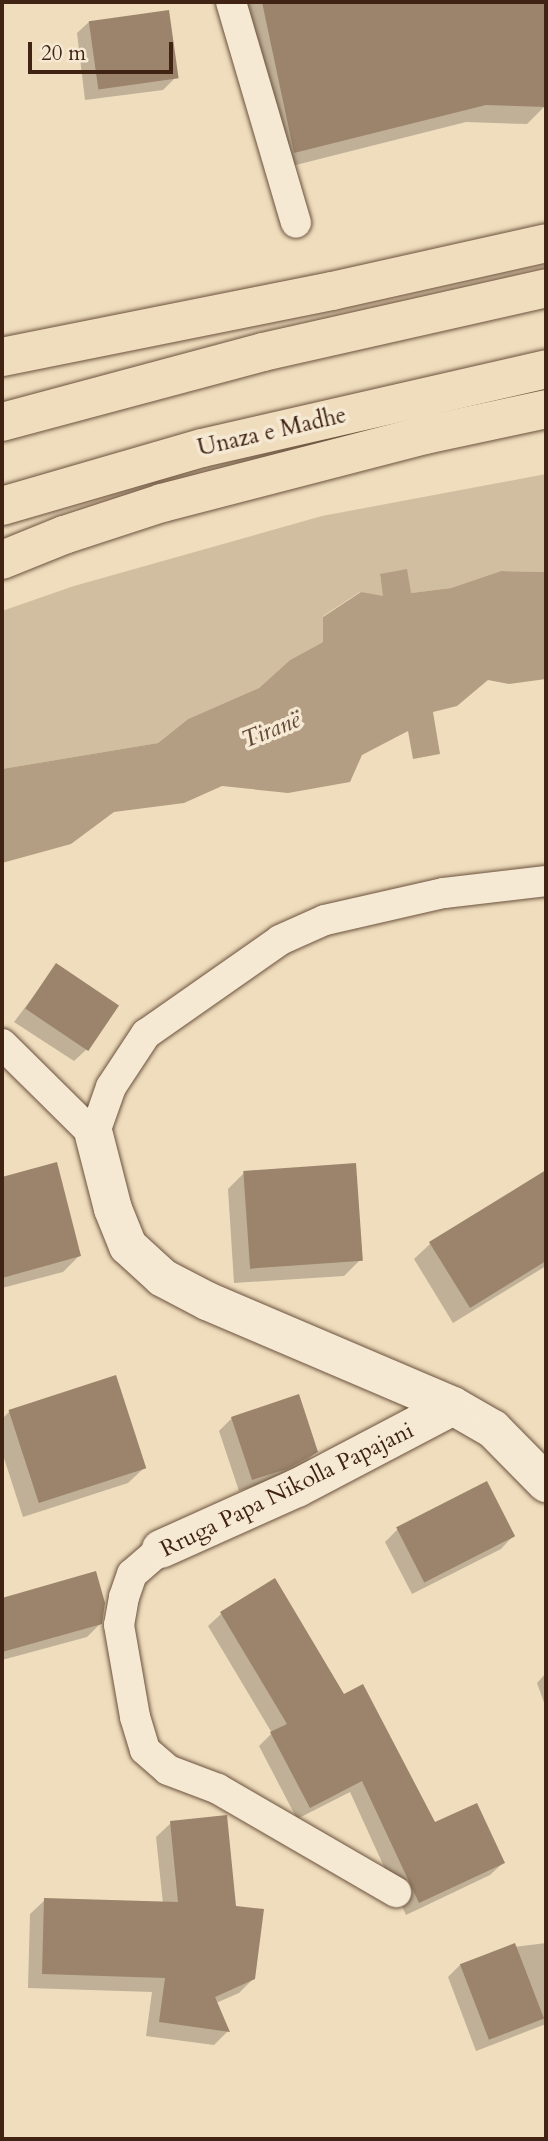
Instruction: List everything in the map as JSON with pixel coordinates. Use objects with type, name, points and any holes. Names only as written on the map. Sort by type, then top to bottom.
[{"type":"highway","points":[[2,357],[332,290],[546,243]]},
{"type":"highway","points":[[2,422],[263,352],[546,288]]},
{"type":"highway","name":"Unaza e Madhe","points":[[2,506],[202,448],[546,369]]},
{"type":"highway","points":[[2,560],[64,535],[175,499],[425,435],[546,409]]},
{"type":"street","name":"Rruga Papa Nikolla Papajani","points":[[93,1135],[113,1209],[128,1246],[163,1278],[207,1301],[453,1406],[492,1429],[546,1483]]},
{"type":"street","name":"Rruga Papa Nikolla Papajani","points":[[161,1549],[297,1488],[453,1406]]},
{"type":"lane","points":[[231,2],[296,223]]},
{"type":"lane","points":[[93,1135],[111,1087],[146,1034],[281,940],[325,920],[418,899],[523,881],[546,881]]},
{"type":"lane","name":"Rruga Papa Nikolla Papajani","points":[[2,1044],[93,1135]]},
{"type":"lane","name":"Rruga Papa Nikolla Papajani","points":[[161,1549],[132,1574],[119,1625],[135,1717],[145,1750],[168,1770],[218,1789],[396,1892]]},
{"type":"shaded area","points":[[546,474],[546,572],[501,571],[451,588],[411,593],[380,575],[384,597],[360,592],[323,616],[323,642],[290,660],[259,688],[188,719],[158,743],[2,769],[2,611],[74,586],[322,516]]},
{"type":"water","name":"Tiranë","points":[[407,569],[411,593],[451,588],[501,571],[546,572],[546,679],[509,684],[488,680],[457,706],[433,712],[440,754],[413,759],[408,731],[362,755],[350,782],[288,793],[222,786],[184,803],[114,812],[71,844],[2,863],[2,769],[158,743],[188,719],[259,688],[290,660],[323,642],[323,617],[361,592],[383,596],[380,574]]},
{"type":"building","points":[[262,2],[546,2],[546,107],[486,105],[294,153]]},
{"type":"building","points":[[169,10],[179,78],[98,90],[89,21]]},
{"type":"building","points":[[56,963],[119,1005],[88,1051],[25,1009]]},
{"type":"building","points":[[57,1162],[81,1256],[2,1278],[2,1177]]},
{"type":"building","points":[[356,1163],[363,1261],[250,1269],[243,1171]]},
{"type":"building","points":[[546,1170],[546,1261],[470,1308],[429,1242]]},
{"type":"building","points":[[116,1375],[146,1468],[39,1503],[9,1410]]},
{"type":"building","points":[[299,1394],[318,1452],[287,1469],[252,1480],[231,1417]]},
{"type":"building","points":[[487,1481],[515,1536],[424,1583],[396,1527]]},
{"type":"building","points":[[96,1571],[105,1603],[102,1624],[2,1652],[2,1598]]},
{"type":"building","points":[[275,1578],[344,1694],[363,1684],[435,1822],[477,1803],[505,1863],[419,1903],[362,1781],[310,1808],[270,1732],[287,1724],[220,1612]]},
{"type":"building","points":[[227,1815],[236,1906],[264,1909],[255,1979],[215,1997],[230,2032],[159,2022],[165,1978],[42,1974],[44,1898],[178,1902],[170,1821]]},
{"type":"building","points":[[515,1943],[544,2019],[489,2040],[460,1964]]}]
